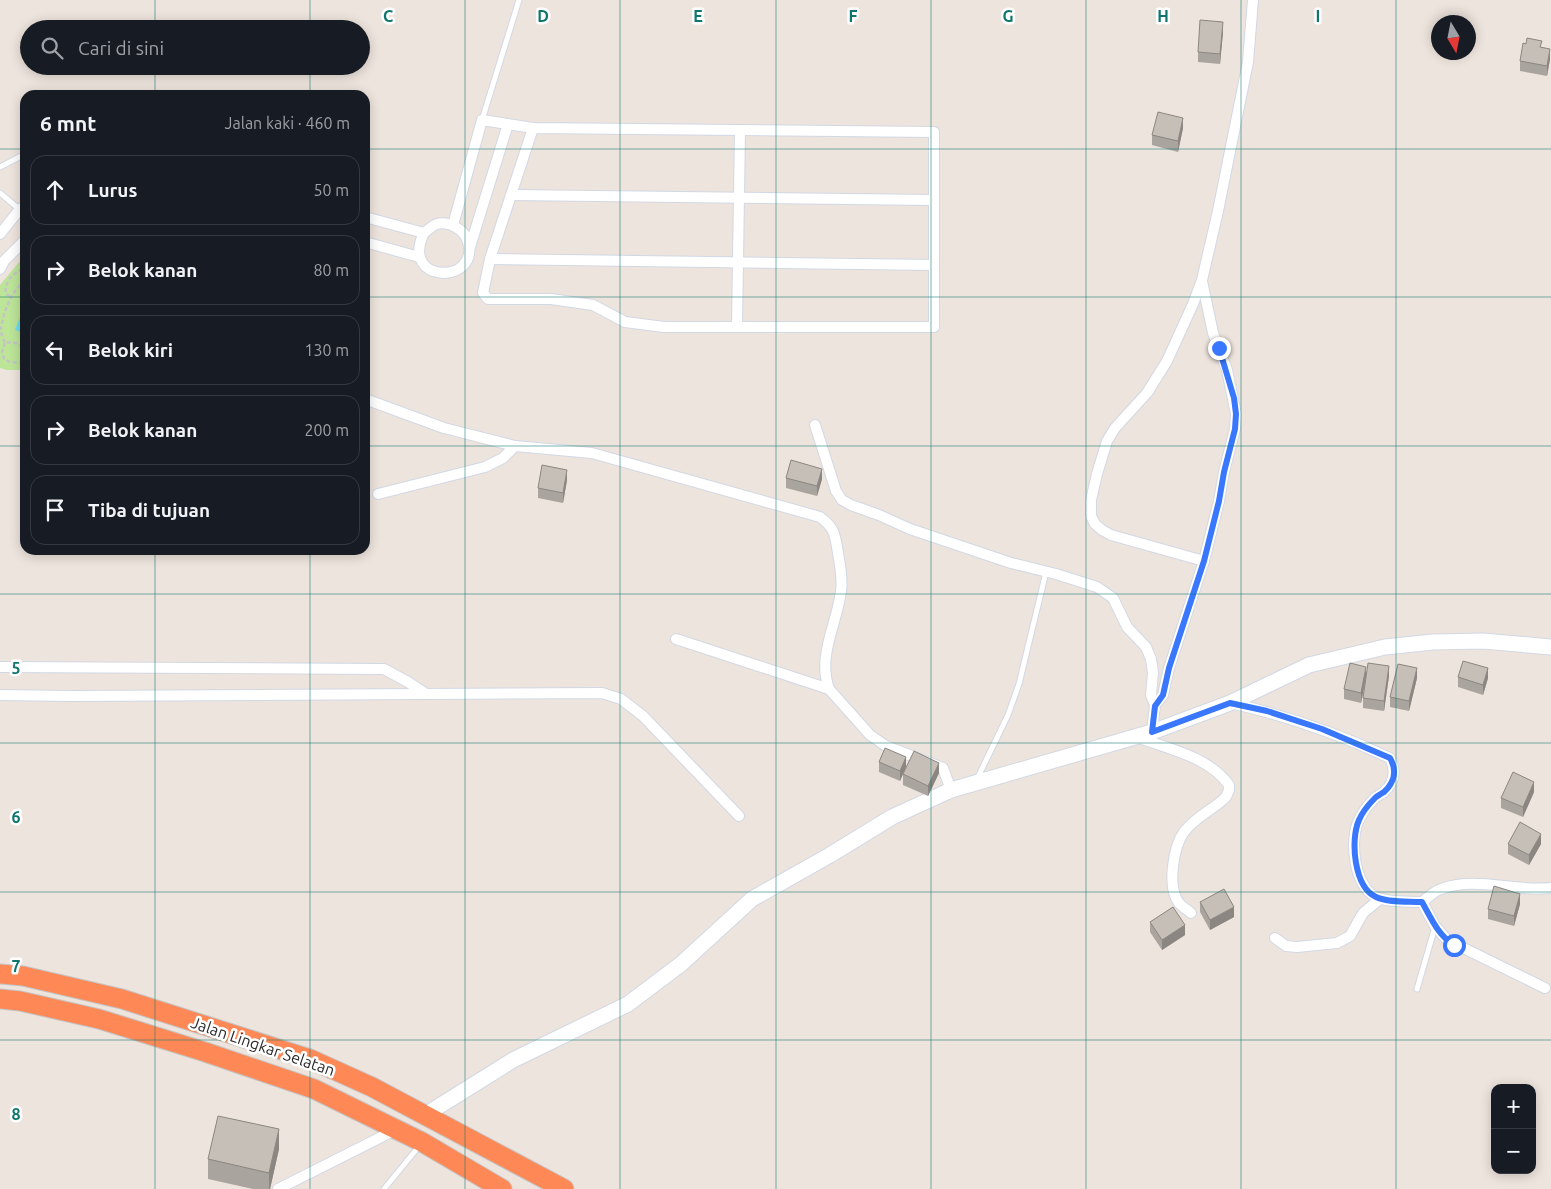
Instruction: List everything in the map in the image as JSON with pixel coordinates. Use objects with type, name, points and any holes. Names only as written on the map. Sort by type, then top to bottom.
[{"type":"highway","name":"Jalan Lingkar Selatan","points":[[0,974],[22,976],[122,999],[310,1059],[372,1087],[564,1189]]},
{"type":"highway","name":"Jalan Lingkar Selatan","points":[[0,998],[99,1019],[314,1089],[422,1142],[502,1189]]},
{"type":"street","points":[[1204,561],[1111,535],[1095,524],[1090,508],[1093,489],[1107,441],[1120,422],[1147,394],[1159,374],[1174,347],[1202,280],[1248,62],[1254,0]]},
{"type":"street","points":[[453,225],[482,120],[533,128],[934,132],[934,327],[664,327],[625,322],[593,305],[551,299],[488,299],[483,293],[490,259],[533,128]]},
{"type":"street","points":[[469,250],[468,240],[465,235],[453,225],[437,224],[424,233],[419,244],[420,257],[427,268],[440,274],[454,272],[465,264],[508,124]]},
{"type":"street","points":[[737,326],[740,130]]},
{"type":"street","points":[[511,195],[934,200]]},
{"type":"street","points":[[0,234],[20,210]]},
{"type":"street","points":[[370,218],[424,233]]},
{"type":"street","points":[[370,243],[420,257]]},
{"type":"street","points":[[0,269],[20,245]]},
{"type":"street","points":[[490,259],[934,265]]},
{"type":"street","points":[[1152,732],[1155,706],[1163,695],[1169,668],[1204,561],[1235,429],[1236,414],[1229,376],[1213,333],[1202,280]]},
{"type":"street","points":[[370,402],[444,428],[515,446],[592,454],[820,517],[830,524],[835,534],[842,589],[826,659],[826,680],[829,689],[870,735],[886,746],[943,768],[951,790]]},
{"type":"street","points":[[815,425],[836,491],[842,500],[943,541],[1011,563],[1097,586],[1113,598],[1127,627],[1146,647],[1151,659],[1153,673],[1151,695],[1155,706]]},
{"type":"street","points":[[378,494],[485,467],[502,458],[515,446]]},
{"type":"street","points":[[676,639],[829,689]]},
{"type":"street","points":[[425,1115],[513,1060],[628,1004],[681,964],[752,899],[892,817],[951,790],[1152,732],[1230,703],[1309,664],[1384,647],[1433,642],[1483,641],[1551,646]]},
{"type":"street","points":[[0,667],[384,669],[426,694]]},
{"type":"street","points":[[0,695],[595,692],[621,699],[643,716],[739,816]]},
{"type":"street","points":[[1230,703],[1267,711],[1322,729],[1390,758],[1395,768],[1395,774],[1386,791],[1375,798],[1359,820],[1355,836],[1356,863],[1363,883],[1373,896],[1422,902],[1439,890],[1456,885],[1551,888]]},
{"type":"street","points":[[1137,737],[1194,758],[1210,768],[1228,785],[1229,790],[1226,797],[1184,831],[1173,859],[1176,897],[1179,903],[1191,914]]},
{"type":"street","points":[[1276,938],[1286,946],[1297,948],[1337,943],[1350,936],[1363,914],[1380,898]]},
{"type":"street","points":[[1422,902],[1435,926],[1454,945],[1475,953],[1545,988]]},
{"type":"street","points":[[278,1189],[397,1130]]},
{"type":"lane","points":[[482,120],[520,0]]},
{"type":"lane","points":[[0,168],[20,157]]},
{"type":"lane","points":[[0,192],[20,207]]},
{"type":"lane","points":[[975,784],[1008,715],[1019,684],[1046,572]]},
{"type":"lane","points":[[1417,989],[1435,926]]},
{"type":"lane","points":[[384,1189],[422,1142]]},
{"type":"path","points":[[11,296],[6,294],[6,284],[11,277],[20,271]]},
{"type":"path","points":[[20,284],[11,296],[1,329],[5,343],[2,352],[4,359],[10,362],[20,363]]},
{"type":"path","points":[[5,343],[12,342],[20,346]]},
{"type":"green space","points":[[20,261],[20,370],[0,368],[0,285]]},
{"type":"water","points":[[20,318],[20,332],[15,330]]},
{"type":"building","points":[[1200,20],[1223,22],[1220,54],[1198,52]]},
{"type":"building","points":[[1527,38],[1542,41],[1540,47],[1550,49],[1547,66],[1520,61],[1523,43],[1526,44]]},
{"type":"building","points":[[1158,112],[1183,118],[1178,141],[1152,135]]},
{"type":"building","points":[[791,460],[822,469],[817,486],[786,478]]},
{"type":"building","points":[[542,465],[567,470],[563,493],[538,488]]},
{"type":"building","points":[[1463,661],[1488,668],[1483,685],[1458,677]]},
{"type":"building","points":[[1350,663],[1366,667],[1361,693],[1344,689]]},
{"type":"building","points":[[1368,663],[1389,666],[1384,701],[1363,698]]},
{"type":"building","points":[[1398,664],[1417,668],[1409,701],[1390,697]]},
{"type":"building","points":[[885,748],[906,757],[900,771],[879,762]]},
{"type":"building","points":[[914,751],[939,763],[928,786],[903,774]]},
{"type":"building","points":[[1513,772],[1534,782],[1523,807],[1501,798]]},
{"type":"building","points":[[1520,822],[1541,834],[1529,855],[1508,844]]},
{"type":"building","points":[[1494,886],[1520,894],[1514,916],[1488,909]]},
{"type":"building","points":[[1224,889],[1234,907],[1210,920],[1200,902]]},
{"type":"building","points":[[1173,907],[1185,925],[1162,940],[1150,922]]},
{"type":"building","points":[[218,1116],[279,1129],[269,1173],[208,1159]]},
{"type":"route","points":[[1219,348],[1234,398],[1235,429],[1204,561],[1169,668],[1163,695],[1155,706],[1152,732],[1230,703],[1267,711],[1322,729],[1390,758],[1395,768],[1395,774],[1386,791],[1375,798],[1359,820],[1354,850],[1359,873],[1366,888],[1373,896],[1422,902],[1435,926],[1454,945]]}]
